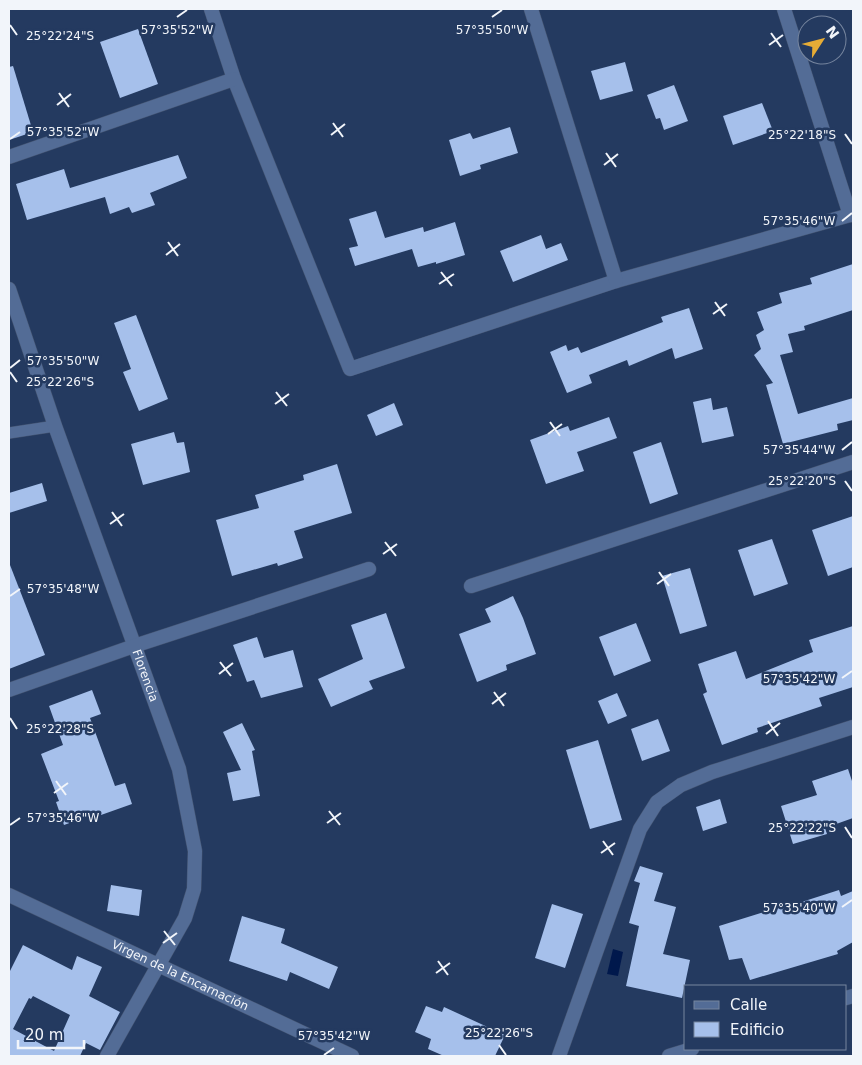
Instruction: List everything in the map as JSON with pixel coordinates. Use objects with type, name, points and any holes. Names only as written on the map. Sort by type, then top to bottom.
[{"type":"street","points":[[211,9],[234,79],[350,369],[616,281],[852,215],[784,9]]},
{"type":"street","points":[[531,9],[616,281]]},
{"type":"street","points":[[9,157],[234,79]]},
{"type":"street","name":"Florencia","points":[[9,288],[55,426],[180,769],[195,851],[194,889],[185,918],[107,1056]]},
{"type":"street","points":[[471,586],[853,462]]},
{"type":"street","points":[[9,690],[134,646],[369,570]]},
{"type":"street","points":[[559,1056],[640,830],[657,802],[681,785],[712,772],[853,727]]},
{"type":"street","name":"Virgen de la Encarnación","points":[[9,895],[352,1056]]},
{"type":"street","points":[[669,1056],[689,1050]]},
{"type":"lane","points":[[9,433],[55,426]]},
{"type":"water","points":[[613,949],[623,952],[618,976],[607,974]]},
{"type":"building","points":[[138,29],[158,84],[120,98],[100,42]]},
{"type":"building","points":[[625,62],[633,91],[600,100],[591,71]]},
{"type":"building","points":[[13,66],[33,132],[9,140],[9,67]]},
{"type":"building","points":[[674,85],[688,121],[664,130],[660,118],[656,119],[647,95]]},
{"type":"building","points":[[762,103],[773,131],[733,145],[723,116]]},
{"type":"building","points":[[510,127],[518,153],[480,165],[481,169],[460,176],[449,140],[470,133],[473,139]]},
{"type":"building","points":[[178,155],[187,178],[150,193],[155,205],[132,213],[129,207],[110,214],[105,197],[27,220],[16,184],[64,169],[70,188]]},
{"type":"building","points":[[376,211],[385,238],[423,227],[424,232],[455,222],[465,255],[436,264],[436,262],[418,267],[412,249],[355,266],[349,248],[358,246],[349,219]]},
{"type":"building","points":[[541,235],[546,249],[561,243],[568,260],[513,282],[500,251]]},
{"type":"building","points":[[853,264],[853,310],[804,326],[805,330],[788,334],[793,352],[780,355],[798,414],[853,398],[853,420],[837,424],[838,430],[783,444],[766,385],[773,383],[754,355],[761,349],[756,335],[764,330],[757,312],[782,303],[779,293],[812,284],[810,278]]},
{"type":"building","points":[[689,308],[703,349],[675,359],[672,348],[629,366],[627,360],[589,375],[592,383],[567,393],[550,352],[566,345],[568,351],[578,347],[581,353],[663,322],[661,317]]},
{"type":"building","points":[[136,315],[168,399],[139,411],[123,372],[131,369],[114,323]]},
{"type":"building","points":[[711,398],[713,410],[727,407],[734,436],[702,443],[693,402]]},
{"type":"building","points":[[394,403],[403,425],[376,436],[367,415]]},
{"type":"building","points":[[609,417],[617,438],[577,452],[584,471],[546,484],[530,440],[568,426],[570,431]]},
{"type":"building","points":[[174,432],[177,443],[184,442],[190,472],[143,485],[131,444]]},
{"type":"building","points":[[661,442],[678,494],[650,504],[633,452]]},
{"type":"building","points":[[337,464],[352,513],[294,531],[303,558],[278,566],[277,563],[232,576],[216,520],[259,508],[255,495],[304,480],[303,475]]},
{"type":"building","points":[[42,483],[47,501],[9,513],[9,493]]},
{"type":"building","points":[[853,516],[853,567],[828,576],[812,530]]},
{"type":"building","points":[[772,539],[788,584],[754,596],[738,550]]},
{"type":"building","points":[[9,566],[45,655],[9,669]]},
{"type":"building","points":[[690,568],[707,626],[680,634],[662,576]]},
{"type":"building","points":[[513,596],[536,654],[506,665],[507,670],[477,682],[459,634],[491,622],[485,609]]},
{"type":"building","points":[[386,613],[405,668],[369,681],[373,689],[331,707],[318,679],[363,659],[351,625]]},
{"type":"building","points":[[636,623],[651,661],[614,676],[599,637]]},
{"type":"building","points":[[853,626],[853,687],[819,698],[822,706],[757,728],[758,732],[722,745],[703,694],[707,692],[698,664],[736,651],[746,679],[813,652],[809,640]]},
{"type":"building","points":[[257,637],[264,658],[293,650],[303,687],[261,698],[254,680],[247,682],[233,645]]},
{"type":"building","points":[[92,690],[101,714],[90,718],[115,786],[125,783],[132,804],[101,815],[100,812],[64,825],[56,802],[59,801],[41,754],[63,745],[49,706]]},
{"type":"building","points":[[617,693],[627,716],[608,724],[598,701]]},
{"type":"building","points":[[658,719],[670,751],[642,761],[631,729]]},
{"type":"building","points":[[242,723],[255,750],[252,751],[260,796],[233,801],[227,773],[241,770],[223,732]]},
{"type":"building","points":[[598,740],[622,820],[590,829],[566,750]]},
{"type":"building","points":[[848,769],[853,784],[853,818],[825,828],[827,834],[793,844],[781,806],[817,795],[812,781]]},
{"type":"building","points":[[720,799],[727,823],[703,831],[696,807]]},
{"type":"building","points":[[640,866],[663,873],[654,901],[676,907],[663,954],[690,960],[682,998],[626,986],[639,926],[629,923],[640,883],[634,881]]},
{"type":"building","points":[[111,885],[142,890],[139,916],[107,911]]},
{"type":"building","points":[[839,890],[841,896],[853,891],[853,942],[837,951],[838,954],[750,980],[742,958],[729,960],[719,926]]},
{"type":"building","points":[[552,904],[583,914],[565,968],[535,958]]},
{"type":"building","points":[[242,916],[285,929],[281,943],[338,967],[329,989],[290,972],[287,981],[229,961]]},
{"type":"building","points":[[23,945],[72,970],[77,956],[102,967],[89,996],[120,1012],[100,1050],[86,1043],[80,1056],[9,1056],[9,973]],"holes":[[[33,996],[70,1015],[54,1051],[13,1029],[29,998],[31,999]]]},
{"type":"building","points":[[426,1006],[442,1012],[444,1007],[505,1035],[495,1056],[444,1056],[428,1049],[431,1039],[415,1032]]}]
